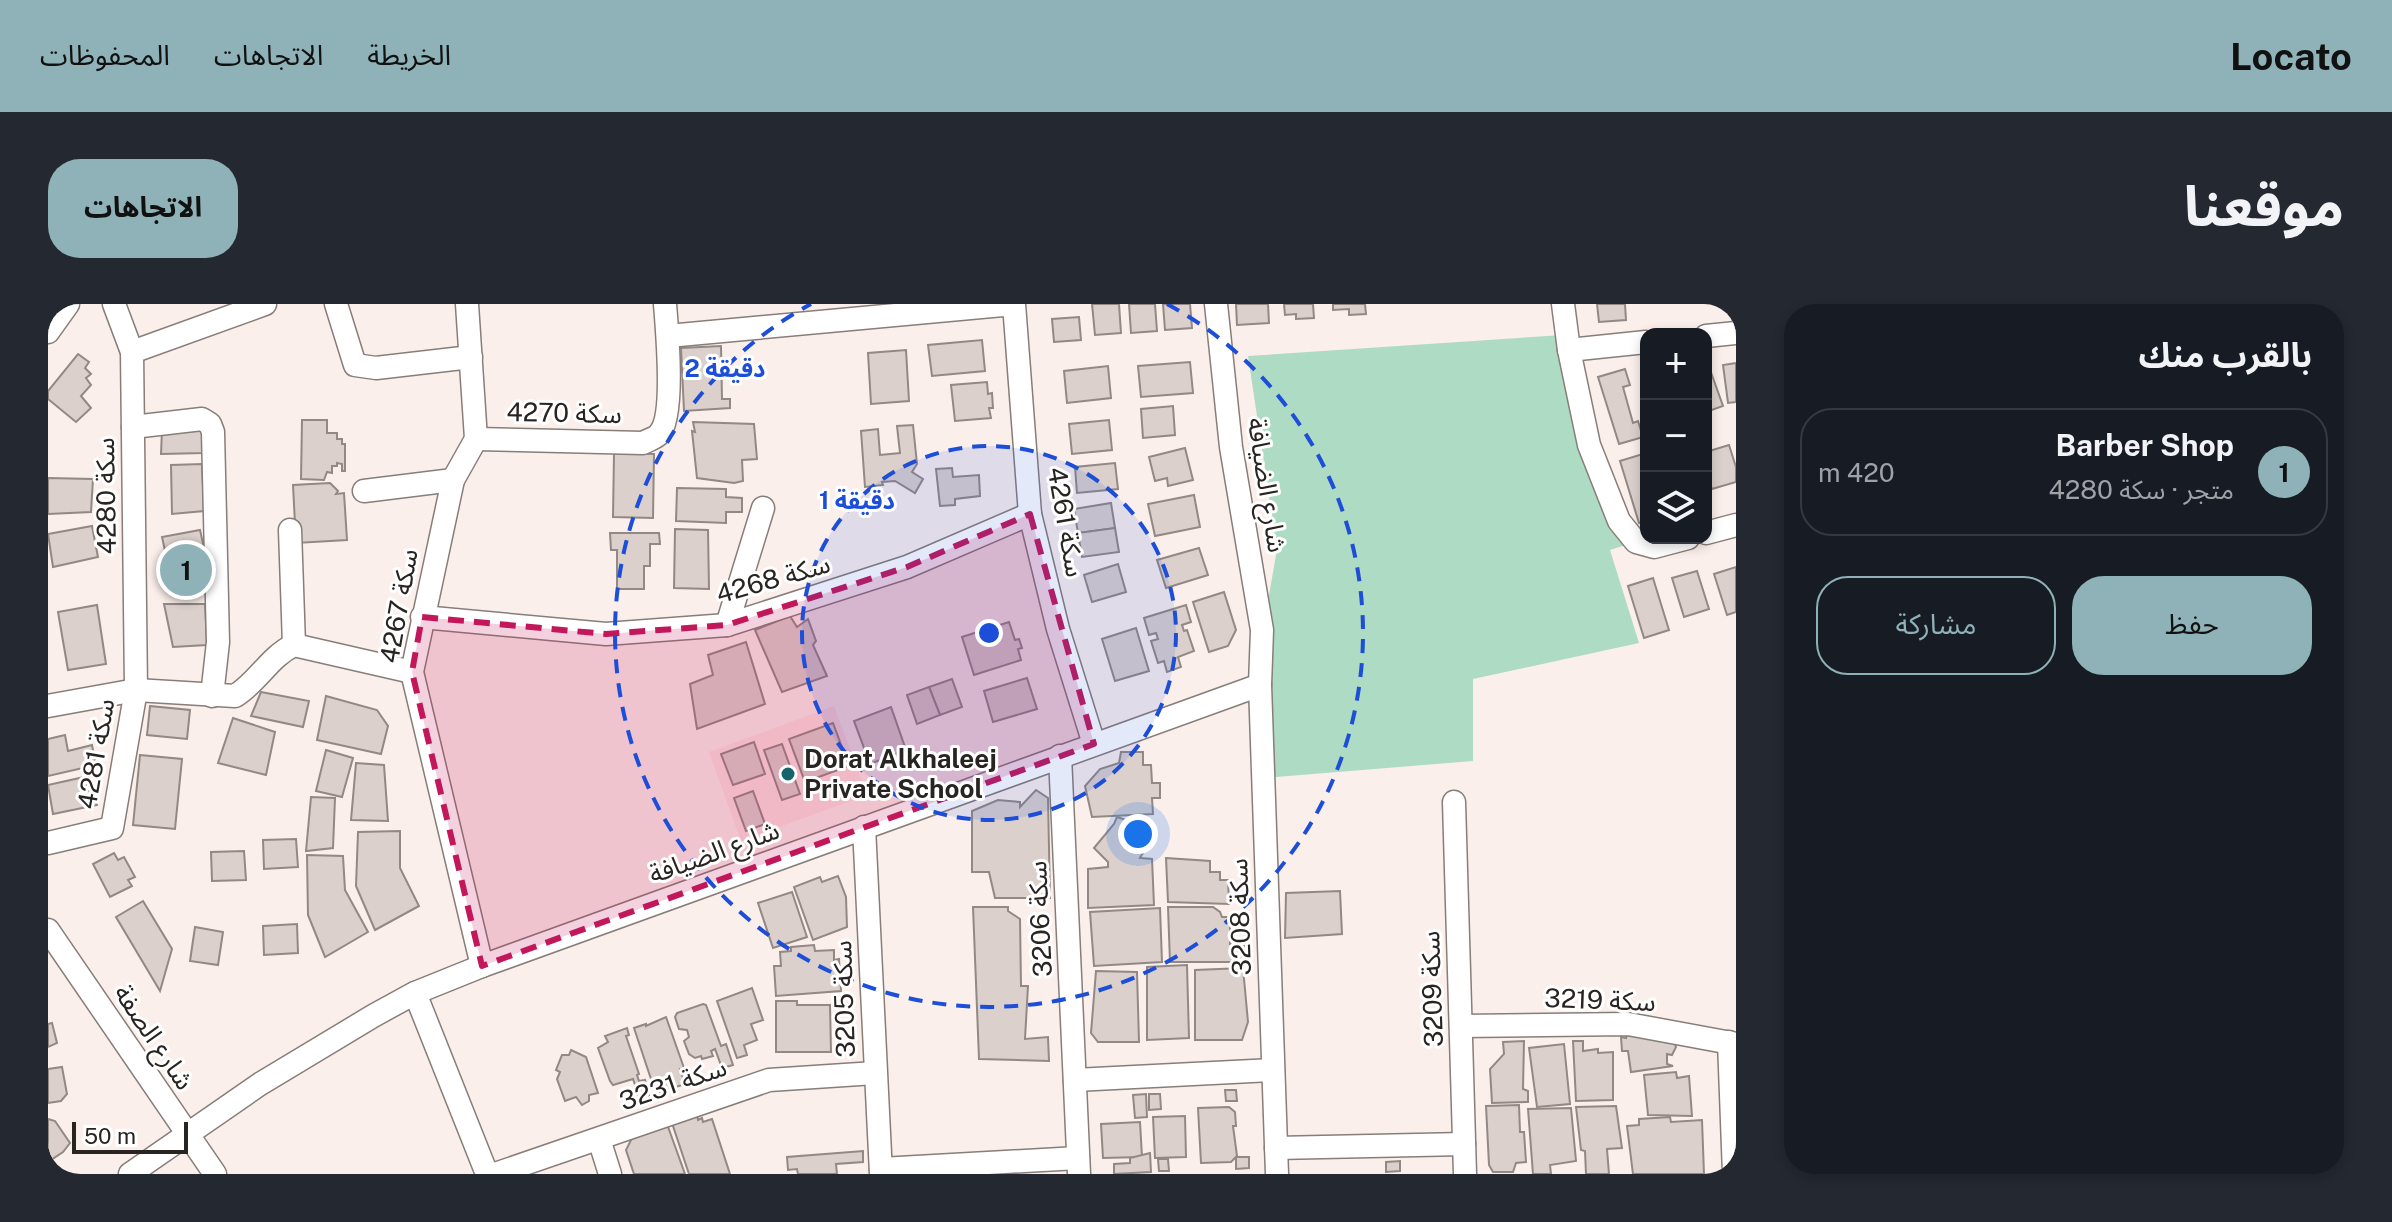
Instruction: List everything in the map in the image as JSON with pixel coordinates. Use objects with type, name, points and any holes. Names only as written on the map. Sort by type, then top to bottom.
[{"type":"street","points":[[48,332],[68,304]]},
{"type":"street","name":"سكة 4280","points":[[114,304],[132,352],[136,690]]},
{"type":"street","points":[[132,352],[265,304]]},
{"type":"street","points":[[336,304],[355,365],[376,368],[471,357]]},
{"type":"street","points":[[467,304],[476,439]]},
{"type":"street","name":"سكة 4270","points":[[476,439],[643,443],[659,434],[667,418],[668,336],[665,304]]},
{"type":"street","points":[[668,336],[823,313],[1014,304]]},
{"type":"street","name":"سكة 4261","points":[[1014,304],[1030,514],[1058,629],[1094,744]]},
{"type":"street","name":"شارع الضيافة","points":[[130,1174],[260,1084],[415,993],[482,966],[1260,685],[1262,630],[1231,447],[1216,304]]},
{"type":"street","points":[[1563,304],[1569,350],[1589,445],[1619,521],[1640,543]]},
{"type":"street","points":[[1712,335],[1736,333]]},
{"type":"street","points":[[1569,350],[1640,343]]},
{"type":"street","points":[[133,427],[202,419],[210,424],[213,432],[218,642],[212,696]]},
{"type":"street","name":"سكة 4267","points":[[476,439],[453,480],[412,672],[482,966]]},
{"type":"street","points":[[364,491],[453,480]]},
{"type":"street","points":[[727,625],[763,508]]},
{"type":"street","name":"سكة 4268","points":[[422,617],[606,634],[727,625],[907,567],[1030,514]]},
{"type":"street","points":[[1712,531],[1736,525]]},
{"type":"street","points":[[290,530],[294,645]]},
{"type":"street","points":[[1643,544],[1654,547],[1665,544]]},
{"type":"street","points":[[48,706],[136,690],[235,696],[245,690],[281,651],[294,645],[412,672]]},
{"type":"street","name":"سكة 3208","points":[[1260,685],[1277,1174]]},
{"type":"street","name":"سكة 4281","points":[[48,843],[112,828],[136,690]]},
{"type":"street","name":"سكة 3206","points":[[1060,756],[1078,1166]]},
{"type":"street","name":"سكة 3209","points":[[1454,802],[1465,1174]]},
{"type":"street","name":"سكة 3205","points":[[864,827],[881,1172],[1078,1166]]},
{"type":"street","name":"شارع الصفة","points":[[48,930],[215,1174]]},
{"type":"street","points":[[415,993],[487,1174]]},
{"type":"street","name":"سكة 3219","points":[[1461,1026],[1628,1024],[1733,1043]]},
{"type":"street","points":[[1733,1043],[1734,1174]]},
{"type":"street","points":[[1075,1080],[1273,1070]]},
{"type":"street","name":"سكة 3231","points":[[495,1174],[769,1080],[875,1073]]},
{"type":"street","points":[[599,1139],[610,1174]]},
{"type":"street","points":[[1276,1148],[1464,1144]]},
{"type":"highlighted area","points":[[1030,514],[1094,744],[482,966],[412,672],[422,617],[606,634],[727,625],[907,567]]},
{"type":"shaded area","name":"Dorat Alkhaleej Private School","points":[[834,706],[867,795],[741,841],[709,752]]},
{"type":"green space","points":[[1563,335],[1588,445],[1635,542],[1610,550],[1639,643],[1473,679],[1473,761],[1264,778],[1263,630],[1277,549],[1248,356]]},
{"type":"building","points":[[1092,304],[1119,304],[1121,333],[1095,335]]},
{"type":"building","points":[[1129,304],[1155,304],[1157,331],[1131,333]]},
{"type":"building","points":[[1163,304],[1190,304],[1192,328],[1165,330]]},
{"type":"building","points":[[1236,304],[1268,304],[1269,323],[1237,325]]},
{"type":"building","points":[[1284,304],[1313,304],[1314,318],[1296,319],[1296,314],[1285,315]]},
{"type":"building","points":[[1333,304],[1365,304],[1366,314],[1349,315],[1349,309],[1333,310]]},
{"type":"building","points":[[1597,304],[1625,304],[1626,320],[1599,322]]},
{"type":"building","points":[[1079,317],[1081,340],[1054,342],[1052,319]]},
{"type":"building","points":[[982,340],[985,371],[932,376],[928,345]]},
{"type":"building","points":[[721,346],[722,399],[730,399],[730,408],[684,411],[681,348]]},
{"type":"building","points":[[906,350],[909,401],[871,404],[868,353]]},
{"type":"building","points":[[78,354],[89,362],[85,368],[91,374],[86,378],[91,385],[81,396],[91,408],[76,422],[48,399],[48,391]]},
{"type":"building","points":[[1190,362],[1193,393],[1141,397],[1138,366]]},
{"type":"building","points":[[1736,363],[1736,402],[1728,403],[1723,365]]},
{"type":"building","points":[[1108,366],[1111,398],[1067,403],[1064,371]]},
{"type":"building","points":[[1625,369],[1630,385],[1623,387],[1633,423],[1638,421],[1640,438],[1619,444],[1598,377]]},
{"type":"building","points":[[1712,375],[1723,406],[1712,410]]},
{"type":"building","points":[[987,382],[988,394],[992,393],[991,418],[955,421],[951,385]]},
{"type":"building","points":[[1173,406],[1175,435],[1143,438],[1141,409]]},
{"type":"building","points":[[302,420],[327,420],[327,433],[337,433],[337,439],[342,439],[342,444],[345,444],[345,471],[342,471],[342,464],[337,463],[337,466],[332,466],[332,473],[327,472],[324,480],[301,479]]},
{"type":"building","points":[[1109,420],[1112,450],[1072,454],[1069,424]]},
{"type":"building","points":[[693,422],[754,424],[757,459],[742,460],[743,481],[734,483],[697,478]]},
{"type":"building","points":[[913,425],[917,464],[912,472],[923,479],[915,493],[895,481],[865,487],[861,431],[878,429],[880,455],[900,453],[897,426]]},
{"type":"building","points":[[202,429],[204,453],[161,454],[162,430]]},
{"type":"building","points":[[1729,445],[1736,467],[1736,482],[1712,489],[1712,450]]},
{"type":"building","points":[[1185,448],[1193,480],[1168,486],[1167,478],[1155,481],[1149,457]]},
{"type":"building","points":[[614,453],[654,454],[653,518],[613,517]]},
{"type":"building","points":[[1640,455],[1640,523],[1639,523],[1620,461]]},
{"type":"building","points":[[1115,463],[1118,489],[1077,493],[1075,467]]},
{"type":"building","points":[[202,464],[204,511],[172,514],[171,465]]},
{"type":"building","points":[[952,468],[953,477],[979,475],[980,496],[955,499],[955,505],[940,506],[936,469]]},
{"type":"building","points":[[48,478],[93,479],[91,512],[48,514]]},
{"type":"building","points":[[330,483],[338,491],[336,494],[344,493],[347,540],[296,543],[293,485]]},
{"type":"building","points":[[677,488],[726,489],[726,497],[742,498],[742,512],[726,512],[726,523],[676,521]]},
{"type":"building","points":[[1194,495],[1200,527],[1155,536],[1148,504]]},
{"type":"building","points":[[1111,503],[1115,528],[1078,533],[1074,509]]},
{"type":"building","points":[[92,526],[98,557],[53,567],[48,534]]},
{"type":"building","points":[[1115,528],[1119,552],[1082,557],[1078,533]]},
{"type":"building","points":[[675,529],[708,530],[709,589],[674,588]]},
{"type":"building","points":[[200,530],[209,570],[171,578],[162,537]]},
{"type":"building","points":[[610,533],[659,533],[660,544],[650,544],[650,566],[644,566],[644,589],[617,589],[617,550],[611,550]]},
{"type":"building","points":[[1199,548],[1208,575],[1166,588],[1157,560]]},
{"type":"building","points":[[1118,564],[1126,592],[1092,602],[1084,575]]},
{"type":"building","points":[[1736,567],[1736,612],[1727,615],[1714,574]]},
{"type":"building","points":[[1697,571],[1709,609],[1684,617],[1672,578]]},
{"type":"building","points":[[1653,578],[1669,630],[1644,638],[1628,586]]},
{"type":"building","points":[[1224,592],[1236,630],[1228,646],[1209,652],[1193,602]]},
{"type":"building","points":[[164,604],[205,604],[207,645],[173,647]]},
{"type":"building","points":[[97,605],[106,664],[68,670],[58,612]]},
{"type":"building","points":[[1186,605],[1191,622],[1182,625],[1184,631],[1187,630],[1194,651],[1178,657],[1181,667],[1167,672],[1164,661],[1158,663],[1151,641],[1158,639],[1156,633],[1149,635],[1144,618]]},
{"type":"building","points":[[790,616],[797,627],[808,619],[816,641],[813,645],[827,676],[782,692],[755,630]]},
{"type":"building","points":[[1009,622],[1015,640],[1019,639],[1022,648],[1018,649],[1021,660],[974,675],[962,637]]},
{"type":"building","points":[[1136,628],[1149,671],[1115,681],[1102,639]]},
{"type":"building","points":[[746,642],[765,704],[697,729],[690,684],[713,675],[708,655]]},
{"type":"building","points":[[1027,678],[1037,709],[993,722],[984,691]]},
{"type":"building","points":[[952,679],[962,707],[940,715],[929,687]]},
{"type":"building","points":[[929,687],[940,715],[917,724],[907,695]]},
{"type":"building","points":[[261,692],[309,701],[303,727],[251,716]]},
{"type":"building","points":[[326,696],[377,710],[388,726],[381,754],[317,740]]},
{"type":"building","points":[[150,706],[190,710],[187,739],[147,735]]},
{"type":"building","points":[[891,707],[906,750],[870,764],[854,721]]},
{"type":"building","points":[[233,718],[275,732],[266,775],[218,763]]},
{"type":"building","points":[[833,723],[849,766],[805,782],[789,739]]},
{"type":"building","points":[[65,735],[68,751],[92,745],[96,765],[48,776],[48,739]]},
{"type":"building","points":[[754,742],[765,774],[733,785],[721,754]]},
{"type":"building","points":[[782,744],[800,794],[782,800],[764,750]]},
{"type":"building","points":[[326,750],[353,758],[342,797],[316,791]]},
{"type":"building","points":[[1121,752],[1143,752],[1143,765],[1151,765],[1152,783],[1160,783],[1160,798],[1152,798],[1153,814],[1092,817],[1085,786],[1100,769],[1119,763]]},
{"type":"building","points":[[140,755],[182,759],[175,829],[133,825]]},
{"type":"building","points":[[356,763],[384,765],[388,821],[351,820]]},
{"type":"building","points":[[84,777],[87,791],[94,790],[97,805],[53,814],[48,785]]},
{"type":"building","points":[[1036,790],[1048,798],[1050,898],[995,898],[989,872],[972,872],[972,811],[998,800],[1020,802],[1020,807]]},
{"type":"building","points":[[753,791],[765,824],[746,831],[734,798]]},
{"type":"building","points":[[311,797],[335,798],[333,848],[306,851]]},
{"type":"building","points":[[1117,817],[1129,821],[1134,819],[1153,836],[1140,858],[1152,859],[1154,905],[1088,908],[1088,869],[1108,867],[1108,862],[1094,848]]},
{"type":"building","points":[[400,831],[400,868],[419,906],[375,930],[356,886],[358,832]]},
{"type":"building","points":[[296,839],[298,867],[264,869],[263,840]]},
{"type":"building","points":[[244,851],[246,880],[212,881],[211,852]]},
{"type":"building","points":[[114,853],[118,860],[124,857],[135,877],[128,880],[132,886],[110,897],[93,864]]},
{"type":"building","points":[[307,855],[343,856],[345,890],[368,932],[325,957],[308,915]]},
{"type":"building","points":[[1166,858],[1210,861],[1210,872],[1220,872],[1220,880],[1228,880],[1229,904],[1168,902]]},
{"type":"building","points":[[838,876],[846,897],[847,927],[813,940],[794,887],[820,877],[822,882]]},
{"type":"building","points":[[1340,891],[1342,934],[1285,938],[1286,893]]},
{"type":"building","points":[[792,892],[807,937],[773,948],[758,903]]},
{"type":"building","points":[[143,901],[172,949],[160,991],[116,917]]},
{"type":"building","points":[[973,907],[1008,907],[1008,911],[1020,919],[1021,986],[1028,986],[1025,1039],[1048,1037],[1049,1061],[979,1059]]},
{"type":"building","points":[[1168,907],[1213,907],[1222,917],[1230,917],[1230,944],[1244,945],[1244,962],[1170,962]]},
{"type":"building","points":[[1160,908],[1162,962],[1094,966],[1090,912]]},
{"type":"building","points":[[297,924],[298,953],[264,955],[263,926]]},
{"type":"building","points":[[195,927],[223,932],[218,965],[190,961]]},
{"type":"building","points":[[814,945],[815,951],[834,950],[834,960],[839,959],[841,991],[776,996],[774,966],[781,966],[780,952],[791,951],[791,947]]},
{"type":"building","points":[[1187,965],[1189,1038],[1147,1040],[1147,967]]},
{"type":"building","points":[[1243,968],[1248,1022],[1242,1040],[1195,1040],[1195,970]]},
{"type":"building","points":[[1096,971],[1137,972],[1139,1042],[1098,1042],[1091,1033]]},
{"type":"building","points":[[752,988],[763,1020],[751,1024],[757,1040],[744,1045],[747,1055],[737,1058],[717,1001]]},
{"type":"building","points":[[776,1001],[797,1001],[797,1005],[830,1005],[831,1052],[776,1052]]},
{"type":"building","points":[[703,1004],[721,1046],[726,1044],[733,1065],[722,1068],[715,1049],[711,1051],[713,1056],[702,1059],[701,1056],[695,1058],[689,1054],[684,1041],[689,1037],[687,1030],[679,1029],[675,1017],[677,1013]]},
{"type":"building","points":[[666,1017],[684,1068],[680,1069],[685,1084],[660,1092],[655,1078],[651,1079],[634,1028]]},
{"type":"building","points":[[52,1023],[57,1043],[48,1047],[48,1024]]},
{"type":"building","points":[[627,1028],[629,1035],[626,1036],[639,1081],[645,1080],[650,1096],[640,1099],[633,1079],[613,1085],[598,1048],[608,1042],[605,1036]]},
{"type":"building","points":[[1627,1032],[1673,1039],[1676,1047],[1672,1055],[1667,1054],[1667,1064],[1673,1066],[1631,1072],[1628,1051],[1622,1051],[1621,1037],[1626,1038]]},
{"type":"building","points":[[1524,1041],[1523,1089],[1528,1091],[1528,1102],[1492,1103],[1490,1069],[1504,1054],[1503,1042]]},
{"type":"building","points":[[1573,1041],[1583,1041],[1583,1051],[1598,1049],[1598,1053],[1613,1052],[1613,1100],[1576,1101]]},
{"type":"building","points":[[1564,1044],[1570,1104],[1537,1107],[1529,1048]]},
{"type":"building","points":[[571,1050],[586,1057],[598,1093],[589,1095],[589,1101],[582,1105],[576,1097],[565,1101],[557,1079],[560,1072],[556,1070],[562,1055],[569,1055]]},
{"type":"building","points":[[62,1067],[67,1094],[61,1101],[48,1103],[48,1069]]},
{"type":"building","points":[[1676,1072],[1677,1078],[1689,1076],[1692,1116],[1648,1115],[1644,1075]]},
{"type":"building","points":[[1225,1090],[1236,1090],[1237,1101],[1226,1101]]},
{"type":"building","points":[[1146,1094],[1147,1117],[1135,1118],[1133,1095]]},
{"type":"building","points":[[1149,1094],[1160,1094],[1161,1109],[1149,1110]]},
{"type":"building","points":[[1519,1105],[1526,1162],[1516,1163],[1513,1172],[1493,1172],[1489,1165],[1486,1106]]},
{"type":"building","points":[[1616,1106],[1622,1148],[1607,1149],[1609,1174],[1586,1174],[1585,1151],[1581,1150],[1576,1107]]},
{"type":"building","points":[[1229,1107],[1235,1112],[1236,1126],[1233,1126],[1237,1156],[1231,1162],[1201,1163],[1198,1108]]},
{"type":"building","points":[[1571,1108],[1576,1161],[1550,1165],[1551,1174],[1533,1174],[1528,1109]]},
{"type":"building","points":[[697,1114],[698,1120],[702,1118],[703,1122],[712,1119],[730,1174],[689,1174],[672,1123]]},
{"type":"building","points":[[1185,1116],[1186,1157],[1155,1158],[1153,1117]]},
{"type":"building","points":[[1670,1117],[1671,1122],[1702,1120],[1704,1174],[1633,1174],[1627,1126],[1639,1125],[1639,1119]]},
{"type":"building","points":[[48,1119],[55,1121],[70,1143],[48,1162]]},
{"type":"building","points":[[1140,1122],[1142,1157],[1103,1158],[1101,1124]]},
{"type":"building","points":[[667,1124],[685,1174],[634,1174],[626,1150],[633,1136]]},
{"type":"building","points":[[863,1151],[863,1162],[836,1164],[837,1174],[798,1174],[797,1169],[788,1170],[787,1157]]},
{"type":"building","points":[[1150,1153],[1151,1172],[1114,1174],[1114,1164],[1130,1163],[1130,1158]]},
{"type":"building","points":[[1236,1157],[1249,1157],[1249,1168],[1236,1169]]},
{"type":"building","points":[[1158,1159],[1168,1159],[1169,1171],[1159,1171]]},
{"type":"building","points":[[1400,1161],[1400,1171],[1386,1172],[1386,1162]]},
{"type":"place","name":"Barber Shop","points":[[186,570]]},
{"type":"place","name":"Dorat Alkhaleej Private School","points":[[788,774]]}]
